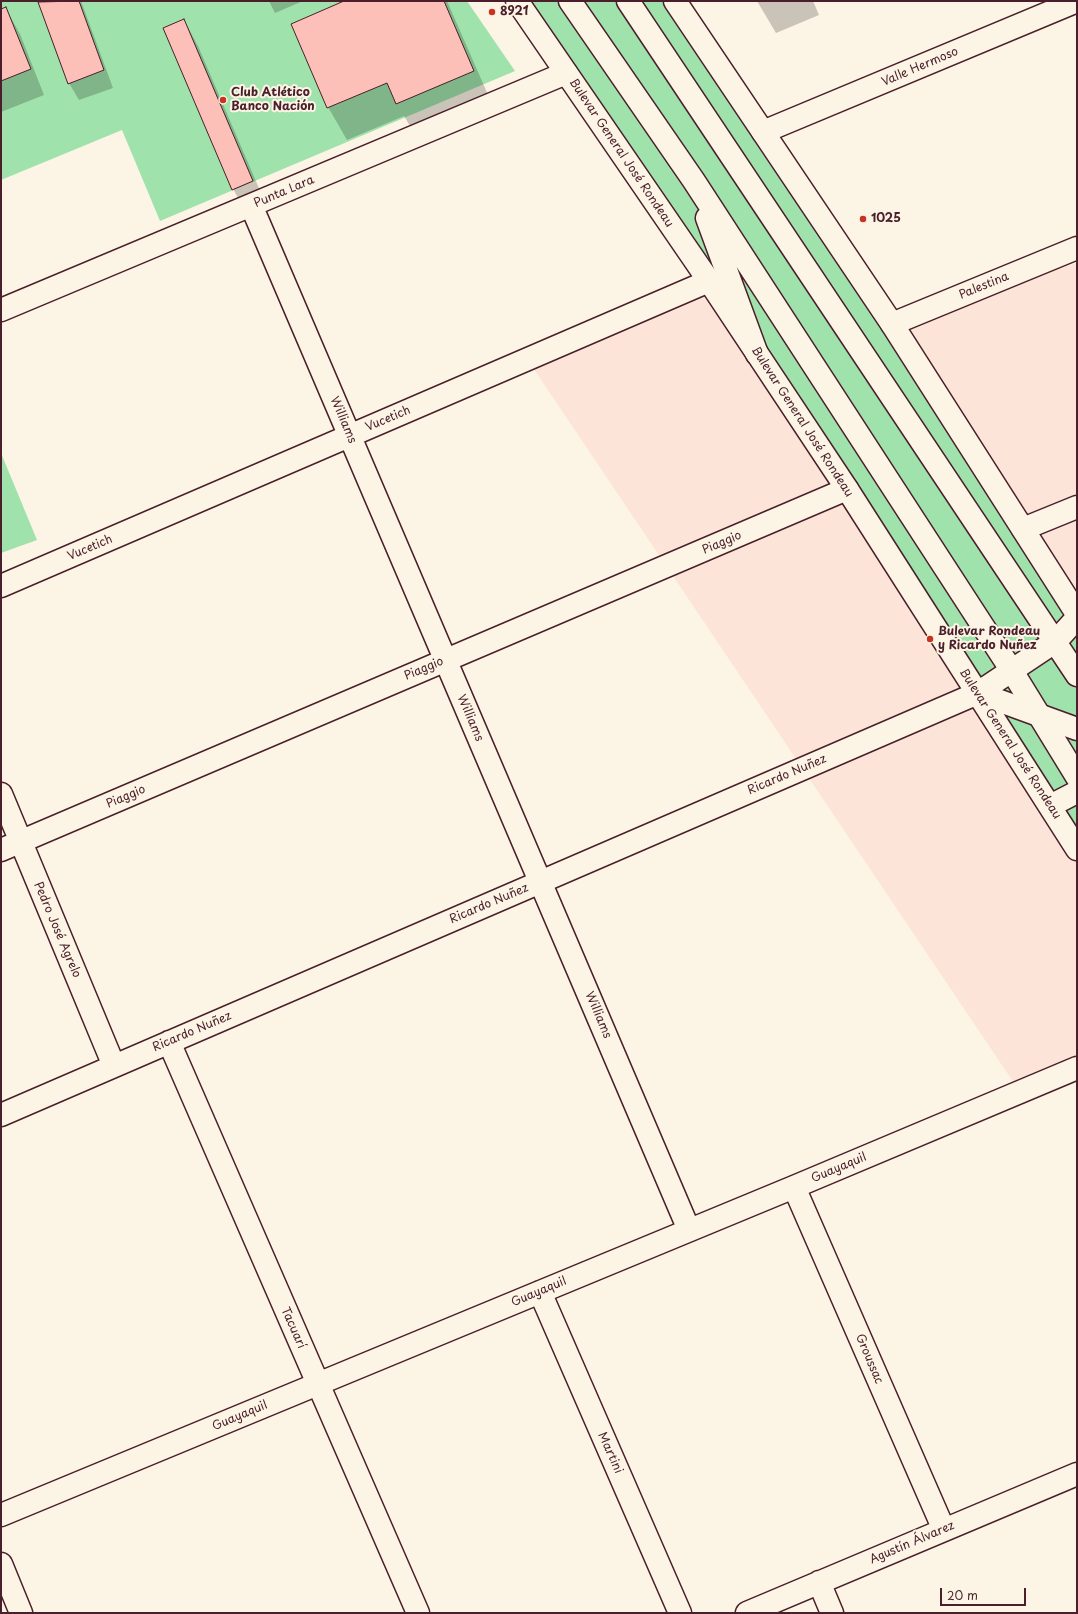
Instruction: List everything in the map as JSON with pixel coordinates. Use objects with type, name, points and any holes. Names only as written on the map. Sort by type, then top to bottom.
[{"type":"street","name":"Bulevar General José Rondeau","points":[[517,1],[709,281],[847,489],[1077,849]]},
{"type":"street","points":[[570,1],[694,181],[1042,718],[1077,777]]},
{"type":"street","points":[[628,1],[1077,675]]},
{"type":"street","points":[[675,1],[892,324],[1077,614]]},
{"type":"street","name":"Valle Hermoso","points":[[763,132],[1077,1]]},
{"type":"street","name":"Punta Lara","points":[[1,310],[566,73]]},
{"type":"street","points":[[694,181],[757,354]]},
{"type":"street","name":"Williams","points":[[251,205],[689,1230]]},
{"type":"street","name":"Palestina","points":[[892,324],[1077,248]]},
{"type":"street","name":"Vucetich","points":[[1,586],[709,281]]},
{"type":"street","name":"Piaggio","points":[[1,850],[847,489]]},
{"type":"street","points":[[1023,529],[1077,507]]},
{"type":"street","name":"Ricardo Nuñez","points":[[1,1115],[978,693],[1056,642],[1077,618]]},
{"type":"street","points":[[978,693],[1042,718],[1077,729]]},
{"type":"street","points":[[1050,806],[1077,792]]},
{"type":"street","name":"Pedro José Agrelo","points":[[1,794],[114,1066]]},
{"type":"street","name":"Tacuarí","points":[[169,1042],[418,1613]]},
{"type":"street","name":"Guayaquil","points":[[1,1515],[794,1187],[1077,1068]]},
{"type":"street","name":"Groussac","points":[[794,1187],[944,1530]]},
{"type":"street","name":"Martini","points":[[540,1292],[680,1613]]},
{"type":"street","name":"Agustín Álvarez","points":[[747,1613],[1077,1474]]},
{"type":"street","points":[[1,1564],[21,1613]]},
{"type":"street","points":[[819,1582],[832,1613]]},
{"type":"shaded area","points":[[1077,263],[1077,1068],[1020,1092],[527,359],[709,281],[892,324]]},
{"type":"green space","name":"Club Atlético Banco Nación","points":[[1,1],[467,1],[515,71],[160,221],[122,130],[1,180]]},
{"type":"green space","points":[[517,1],[675,1],[1077,614],[1077,849]]},
{"type":"green space","points":[[1,453],[37,540],[1,553]]},
{"type":"building","points":[[79,1],[104,70],[68,84],[38,2]]},
{"type":"building","points":[[344,1],[444,1],[474,71],[396,104],[387,83],[327,108],[291,24]]},
{"type":"building","points":[[6,7],[31,69],[1,81],[1,9]]},
{"type":"building","points":[[184,19],[253,181],[232,190],[163,28]]},
{"type":"place","name":"8921","points":[[492,12]]},
{"type":"place","name":"Club Atlético Banco Nación","points":[[223,100]]},
{"type":"place","name":"1025","points":[[863,219]]},
{"type":"place","name":"Bulevar Rondeau y Ricardo Nuñez","points":[[930,639]]}]
